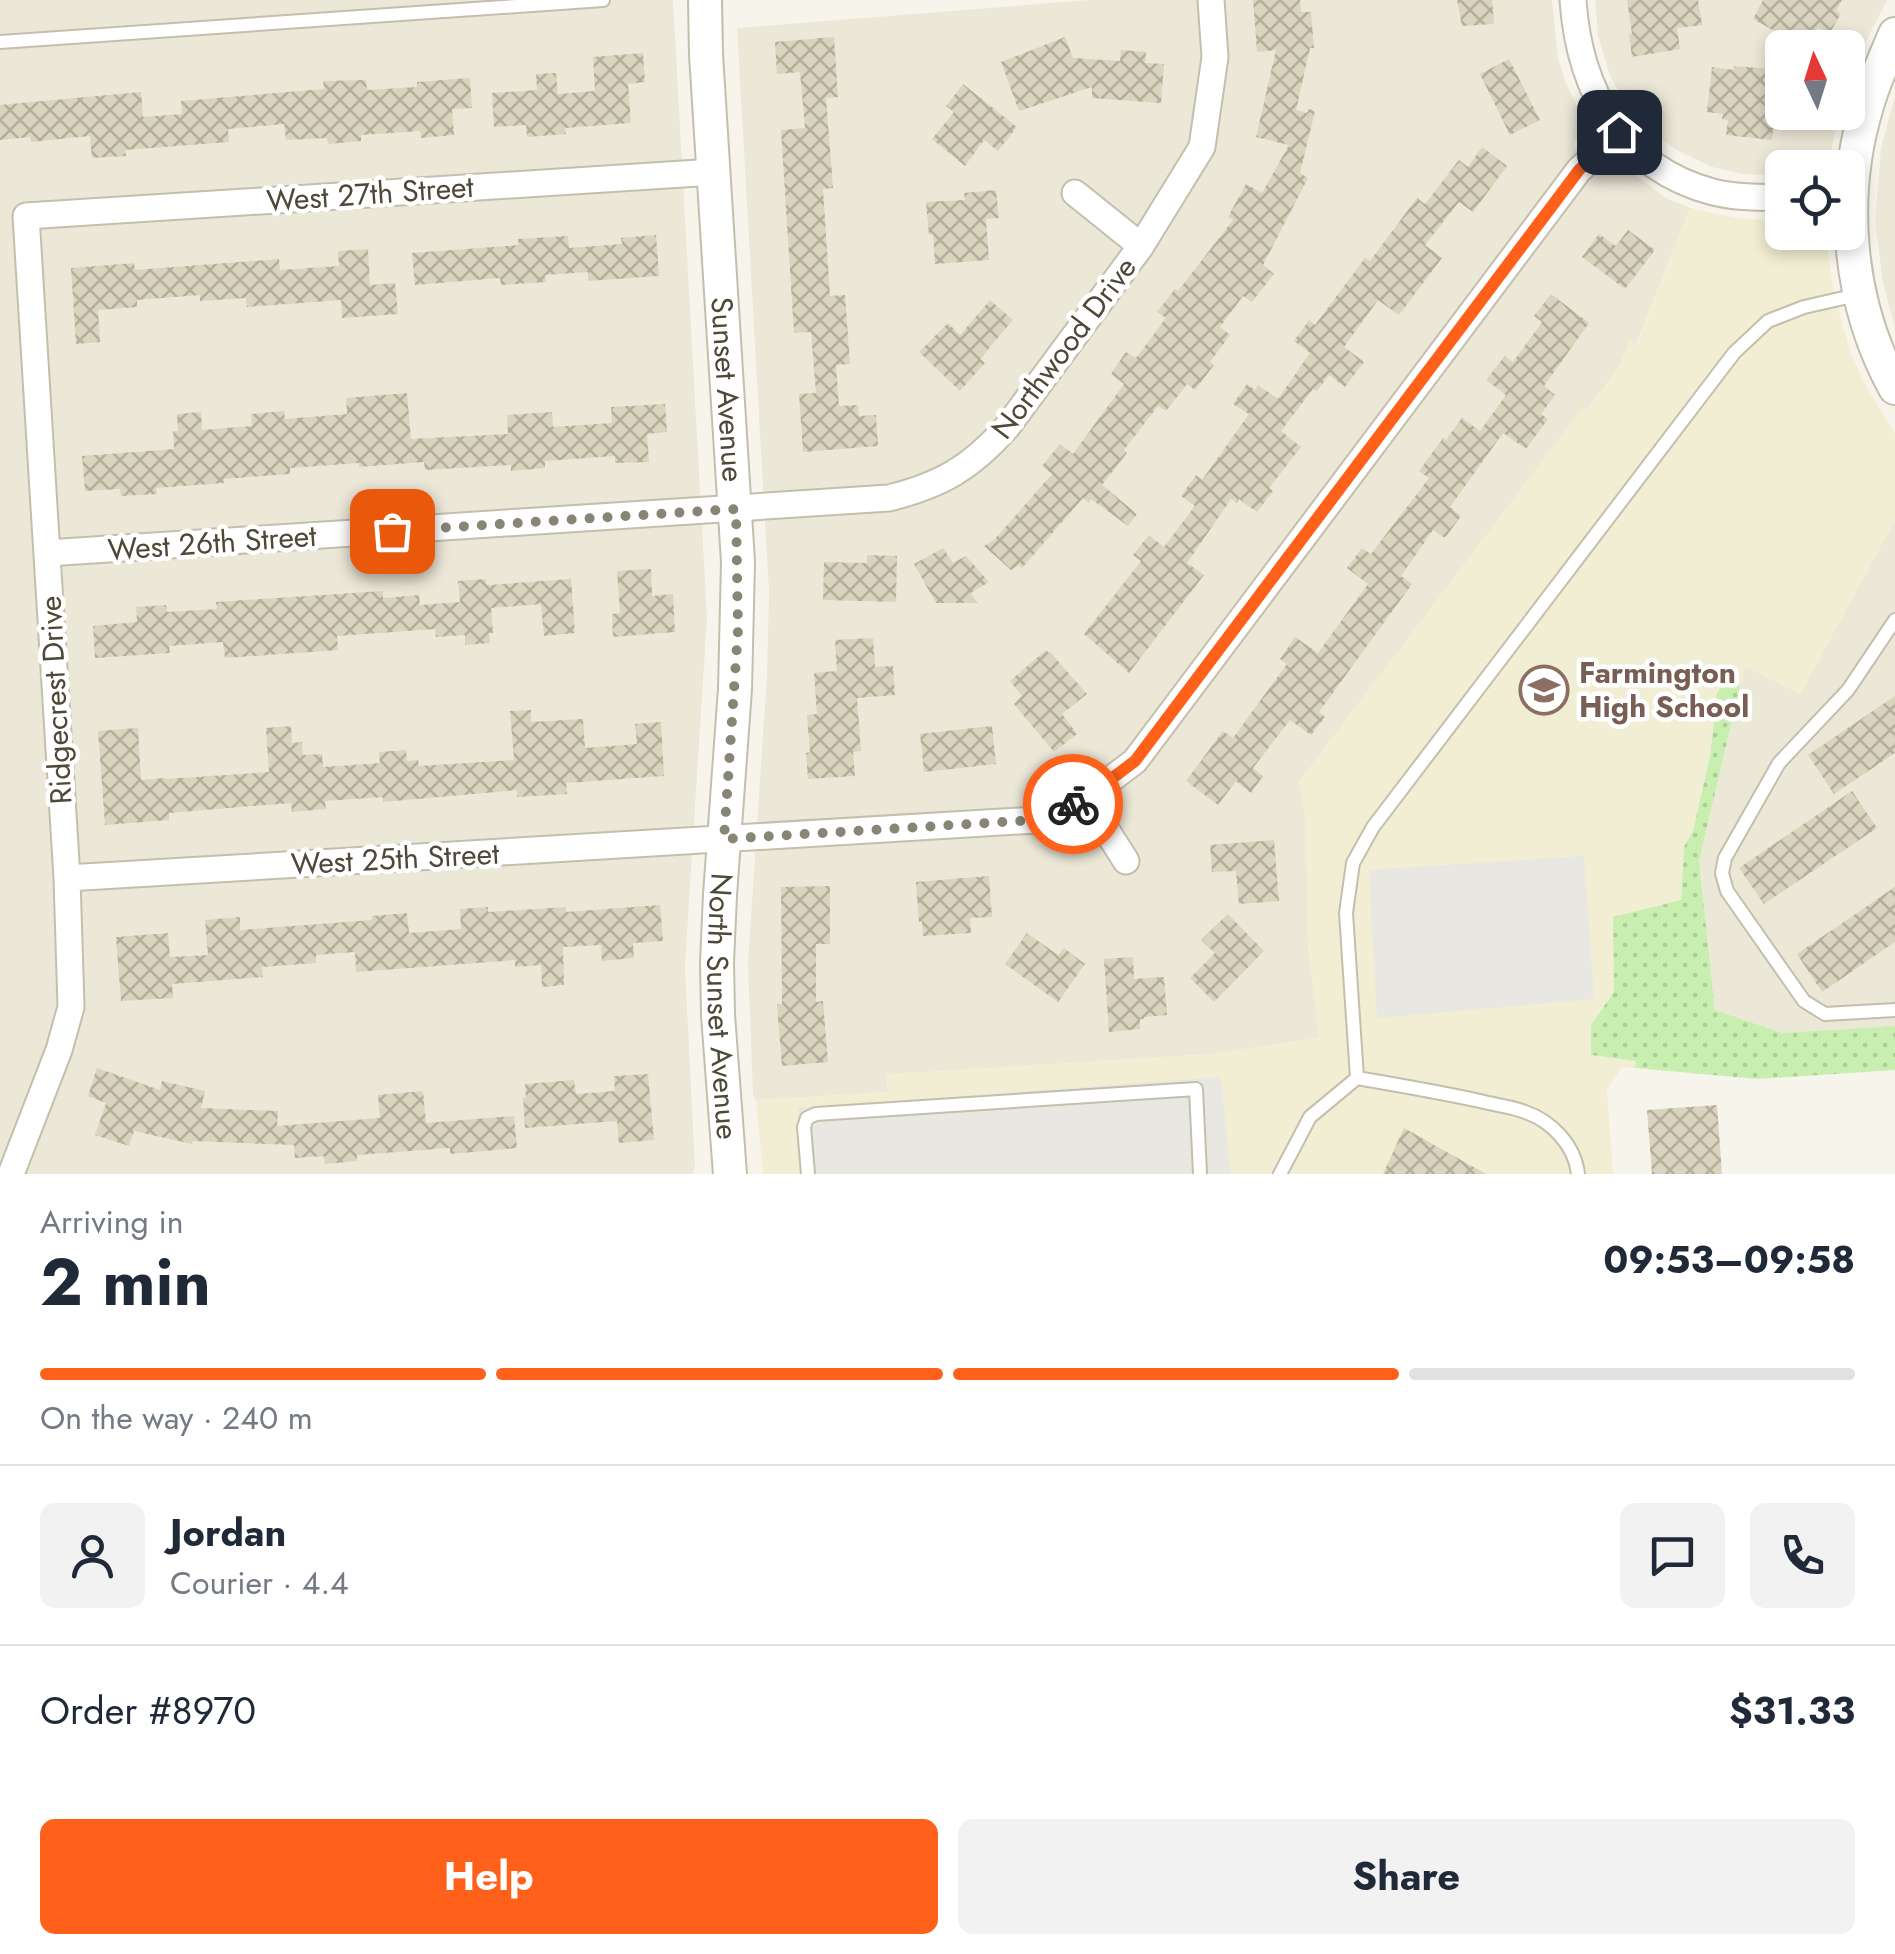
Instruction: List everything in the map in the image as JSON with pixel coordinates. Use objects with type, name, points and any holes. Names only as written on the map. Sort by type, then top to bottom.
[{"type":"street","name":"Sunset Avenue","points":[[705,0],[736,509],[738,630],[724,839]]},
{"type":"street","name":"Northwood Drive","points":[[736,509],[889,498],[948,478],[987,450],[1141,246],[1202,147],[1215,57],[1211,0]]},
{"type":"street","points":[[1573,0],[1583,66],[1602,106],[1641,155],[1691,184],[1732,196],[1765,197]]},
{"type":"street","points":[[1857,150],[1866,109],[1895,34]]},
{"type":"street","name":"West 25th Street","points":[[67,878],[1036,820],[1086,798],[1135,761],[1579,170],[1619,132]]},
{"type":"street","name":"West 27th Street","points":[[26,216],[714,172]]},
{"type":"street","points":[[1076,193],[1141,246]]},
{"type":"street","name":"Ridgecrest Drive","points":[[14,1168],[60,1050],[71,1007],[67,878],[26,216]]},
{"type":"street","points":[[1852,250],[1860,294],[1880,358],[1895,388]]},
{"type":"street","name":"West 26th Street","points":[[47,553],[736,509]]},
{"type":"street","points":[[1086,798],[1126,861]]},
{"type":"street","name":"North Sunset Avenue","points":[[724,839],[718,1014],[730,1174]]},
{"type":"lane","points":[[0,42],[603,0]]},
{"type":"lane","points":[[1357,1078],[1346,913],[1353,864],[1373,827],[1734,353],[1768,321],[1804,307],[1860,294]]},
{"type":"lane","points":[[1895,620],[1848,690],[1779,763],[1725,858],[1722,873],[1727,891],[1804,1002],[1825,1014],[1895,1010]]},
{"type":"lane","points":[[1280,1174],[1310,1117],[1357,1078],[1527,1112],[1552,1127],[1568,1145],[1578,1174]]},
{"type":"lane","points":[[808,1174],[804,1127],[807,1118],[816,1114],[1196,1089],[1200,1174]]},
{"type":"shaded area","points":[[0,0],[673,0],[707,617],[685,967],[693,1174],[0,1174]]},
{"type":"shaded area","points":[[1089,0],[1552,0],[1558,58],[1582,116],[1582,128],[1573,146],[1605,175],[1614,170],[1630,171],[1666,198],[1690,208],[1636,345],[1630,342],[1618,369],[1587,410],[1584,407],[1299,782],[1306,817],[1308,945],[1319,1038],[1212,1054],[887,1075],[888,1092],[756,1100],[748,964],[769,592],[737,28]]},
{"type":"shaded area","points":[[1595,0],[1887,0],[1865,43],[1865,30],[1765,30],[1765,130],[1836,130],[1831,150],[1765,150],[1765,175],[1712,167],[1678,151],[1654,133],[1624,101],[1610,76],[1598,35]]},
{"type":"shaded area","points":[[1895,96],[1895,328],[1883,283],[1875,221],[1881,148]]},
{"type":"shaded area","name":"Farmington High School","points":[[1690,208],[1765,220],[1765,250],[1828,250],[1834,294],[1849,348],[1863,381],[1895,434],[1895,520],[1800,694],[1746,666],[1740,686],[1732,668],[1724,679],[1717,693],[1710,756],[1693,831],[1684,847],[1681,900],[1613,918],[1614,992],[1591,1025],[1592,1055],[1636,1061],[1635,1068],[1622,1067],[1607,1090],[1613,1174],[763,1174],[756,1100],[888,1092],[887,1074],[1212,1054],[1319,1038],[1308,945],[1306,817],[1299,782],[1583,407],[1588,409],[1618,370],[1630,341],[1637,344]]},
{"type":"shaded area","points":[[1895,520],[1895,1026],[1783,1033],[1715,1010],[1699,862],[1745,666],[1800,694]]},
{"type":"shaded area","points":[[1584,856],[1594,999],[1377,1018],[1369,870]]},
{"type":"shaded area","points":[[1221,1077],[1230,1174],[801,1174],[798,1108]]},
{"type":"green space","points":[[1732,668],[1740,686],[1699,862],[1715,1010],[1783,1033],[1895,1026],[1895,1070],[1757,1079],[1635,1068],[1636,1061],[1591,1055],[1591,1025],[1614,992],[1613,917],[1681,900],[1684,847],[1693,831],[1710,756],[1717,693]]},
{"type":"building","points":[[1253,0],[1300,0],[1301,12],[1311,12],[1314,48],[1310,48],[1296,110],[1315,111],[1300,173],[1308,178],[1263,265],[1274,274],[1252,302],[1243,296],[1220,327],[1230,335],[1195,390],[1187,384],[1166,411],[1158,406],[1102,485],[1137,514],[1128,526],[1091,499],[1089,503],[1083,498],[1022,568],[1019,565],[1011,570],[984,546],[994,540],[1052,474],[1042,466],[1060,444],[1073,454],[1124,384],[1111,374],[1126,352],[1136,358],[1166,318],[1157,312],[1233,220],[1228,217],[1246,184],[1262,193],[1289,145],[1256,137],[1276,50],[1257,52]]},
{"type":"building","points":[[1457,0],[1492,0],[1494,24],[1462,26]]},
{"type":"building","points":[[1627,0],[1698,0],[1702,25],[1677,28],[1680,49],[1632,57]]},
{"type":"building","points":[[1763,0],[1842,0],[1836,11],[1841,14],[1831,30],[1773,30],[1753,19]]},
{"type":"building","points":[[834,37],[838,97],[826,98],[833,188],[823,189],[830,296],[845,295],[850,364],[836,365],[839,406],[858,405],[859,416],[876,415],[878,446],[803,452],[799,394],[816,393],[811,332],[794,333],[781,130],[805,128],[800,72],[777,74],[775,42]]},
{"type":"building","points":[[1065,37],[1073,58],[1120,61],[1121,50],[1146,52],[1145,63],[1164,64],[1161,103],[1092,98],[1092,87],[1019,111],[1001,62]]},
{"type":"building","points":[[643,53],[645,82],[628,84],[631,123],[565,128],[566,134],[527,137],[526,125],[494,127],[492,93],[537,90],[536,74],[556,73],[558,94],[595,91],[593,57]]},
{"type":"building","points":[[1509,59],[1540,120],[1510,135],[1480,74]]},
{"type":"building","points":[[1734,66],[1765,69],[1765,130],[1773,130],[1772,140],[1726,135],[1728,120],[1722,119],[1723,114],[1707,112],[1712,67],[1734,70]]},
{"type":"building","points":[[470,78],[472,108],[452,109],[454,135],[421,138],[420,131],[361,135],[361,141],[328,144],[327,138],[286,140],[284,124],[228,129],[229,142],[125,150],[126,156],[92,158],[90,136],[31,142],[30,137],[0,140],[0,105],[141,92],[143,117],[182,114],[181,101],[324,89],[323,81],[366,80],[367,90]]},
{"type":"building","points":[[963,84],[1017,127],[998,151],[984,140],[965,166],[932,139],[954,112],[946,106]]},
{"type":"building","points":[[1482,147],[1507,166],[1473,212],[1459,202],[1425,245],[1442,258],[1399,315],[1378,300],[1344,347],[1364,362],[1345,387],[1329,375],[1317,391],[1313,389],[1281,431],[1301,447],[1269,488],[1273,491],[1257,512],[1239,499],[1237,503],[1231,499],[1187,563],[1204,575],[1129,673],[1084,634],[1141,561],[1133,555],[1149,535],[1164,547],[1195,506],[1181,496],[1196,475],[1202,480],[1249,414],[1233,404],[1247,384],[1255,390],[1258,385],[1278,399],[1310,353],[1294,341],[1309,320],[1315,325],[1417,198],[1425,204],[1459,160],[1468,167]]},
{"type":"building","points":[[996,190],[999,218],[986,219],[989,260],[935,264],[926,202],[965,200],[964,193]]},
{"type":"building","points":[[1628,230],[1655,250],[1625,289],[1582,257],[1599,234],[1616,246]]},
{"type":"building","points":[[656,235],[659,276],[588,281],[588,272],[545,275],[546,282],[501,285],[500,278],[415,285],[412,253],[519,245],[518,239],[568,236],[569,248],[622,244],[621,238]]},
{"type":"building","points":[[368,249],[370,285],[395,283],[398,314],[342,318],[341,300],[247,307],[246,298],[200,301],[200,295],[137,300],[137,307],[98,310],[100,342],[76,344],[71,268],[134,263],[135,270],[279,259],[280,270],[339,266],[338,251]]},
{"type":"building","points":[[1551,294],[1589,323],[1544,386],[1555,395],[1541,414],[1548,419],[1526,449],[1503,433],[1450,507],[1461,516],[1445,538],[1433,530],[1401,576],[1412,584],[1319,712],[1325,717],[1311,735],[1290,720],[1253,768],[1263,776],[1251,793],[1236,781],[1218,805],[1186,781],[1223,731],[1233,738],[1287,664],[1280,659],[1295,637],[1318,653],[1368,584],[1347,568],[1362,548],[1371,554],[1429,478],[1419,471],[1462,418],[1480,431],[1506,395],[1486,380],[1505,356],[1513,362],[1542,322],[1534,316]]},
{"type":"building","points":[[990,300],[1013,320],[980,359],[985,363],[960,391],[919,352],[948,323],[960,335]]},
{"type":"building","points":[[407,393],[411,439],[508,434],[507,415],[552,412],[553,427],[612,423],[611,407],[665,404],[667,432],[647,434],[649,462],[615,463],[615,456],[545,461],[545,468],[511,471],[511,465],[425,470],[424,462],[359,467],[359,463],[290,468],[290,474],[156,488],[157,494],[121,496],[120,489],[85,491],[82,456],[174,449],[177,414],[201,412],[202,430],[252,426],[251,414],[284,411],[285,419],[347,414],[346,398]]},
{"type":"building","points":[[943,548],[953,563],[966,556],[989,582],[971,593],[977,603],[936,603],[914,564]]},
{"type":"building","points":[[867,555],[897,556],[896,602],[823,600],[824,562],[867,563]]},
{"type":"building","points":[[651,569],[652,596],[673,594],[675,632],[613,637],[612,614],[620,613],[617,571]]},
{"type":"building","points":[[486,579],[489,585],[571,579],[575,633],[544,636],[541,604],[491,608],[490,643],[465,645],[465,635],[436,637],[435,629],[337,636],[338,650],[225,658],[223,642],[169,646],[170,653],[95,658],[93,626],[137,622],[136,607],[166,605],[167,612],[217,609],[216,602],[383,591],[383,598],[419,595],[420,605],[460,602],[458,581]]},
{"type":"building","points":[[873,638],[875,667],[893,666],[895,695],[857,698],[861,751],[853,752],[855,776],[808,779],[807,715],[817,714],[814,673],[837,671],[835,640]]},
{"type":"building","points":[[1046,650],[1087,694],[1062,714],[1077,734],[1054,752],[1014,704],[1022,696],[1010,681]]},
{"type":"building","points":[[1895,696],[1895,753],[1834,794],[1808,755]]},
{"type":"building","points":[[531,710],[531,722],[583,719],[585,748],[637,744],[635,724],[661,722],[664,776],[566,783],[567,794],[517,797],[517,790],[383,802],[383,797],[325,801],[326,809],[292,812],[291,803],[169,813],[169,820],[105,825],[98,731],[138,728],[141,780],[166,779],[269,772],[266,728],[291,726],[292,743],[302,742],[303,755],[322,754],[323,767],[380,763],[379,752],[406,750],[407,761],[418,760],[419,766],[514,760],[510,711]]},
{"type":"building","points":[[992,726],[996,764],[924,772],[920,734]]},
{"type":"building","points":[[1852,791],[1877,828],[1764,904],[1739,868]]},
{"type":"building","points":[[1274,840],[1279,901],[1239,904],[1236,871],[1212,872],[1210,845]]},
{"type":"building","points":[[989,876],[992,917],[970,918],[971,933],[923,936],[916,882]]},
{"type":"building","points":[[830,886],[830,944],[816,944],[816,1002],[823,1001],[828,1062],[782,1066],[777,1004],[782,1004],[781,887]]},
{"type":"building","points":[[1895,887],[1895,942],[1822,992],[1797,954]]},
{"type":"building","points":[[660,905],[663,941],[633,943],[634,958],[602,961],[601,945],[563,947],[564,985],[542,987],[541,965],[515,967],[515,960],[356,972],[355,952],[316,955],[316,963],[262,967],[263,977],[172,984],[173,998],[121,1001],[116,937],[168,933],[170,957],[208,955],[205,920],[240,917],[240,930],[372,920],[372,916],[407,913],[409,933],[461,929],[460,909],[488,907],[488,912],[566,907],[566,912]]},
{"type":"building","points":[[1228,914],[1264,951],[1214,1002],[1190,978],[1215,953],[1201,940]]},
{"type":"building","points":[[1027,933],[1058,955],[1064,948],[1085,964],[1058,1002],[1005,964]]},
{"type":"building","points":[[1133,957],[1134,979],[1164,977],[1167,1015],[1140,1019],[1140,1029],[1109,1032],[1104,959]]},
{"type":"building","points":[[97,1068],[160,1090],[162,1081],[205,1091],[201,1108],[278,1111],[277,1126],[380,1118],[378,1095],[423,1091],[426,1123],[514,1116],[517,1148],[450,1154],[450,1148],[357,1155],[357,1161],[325,1164],[324,1156],[295,1158],[294,1145],[193,1141],[192,1144],[134,1131],[129,1146],[95,1135],[106,1103],[88,1096]]},
{"type":"building","points":[[648,1074],[654,1140],[619,1143],[617,1121],[525,1128],[525,1084],[574,1080],[576,1094],[615,1091],[614,1076]]},
{"type":"building","points":[[1717,1105],[1722,1174],[1652,1174],[1647,1110]]},
{"type":"building","points":[[1404,1128],[1486,1174],[1383,1174]]},
{"type":"way so far","points":[[392,531],[736,509],[738,630],[724,839],[1036,820],[1073,804]]},
{"type":"place","name":"Farmington High School","points":[[1544,690]]},
{"type":"route","points":[[1073,804],[1135,761],[1579,170],[1619,132]]}]
